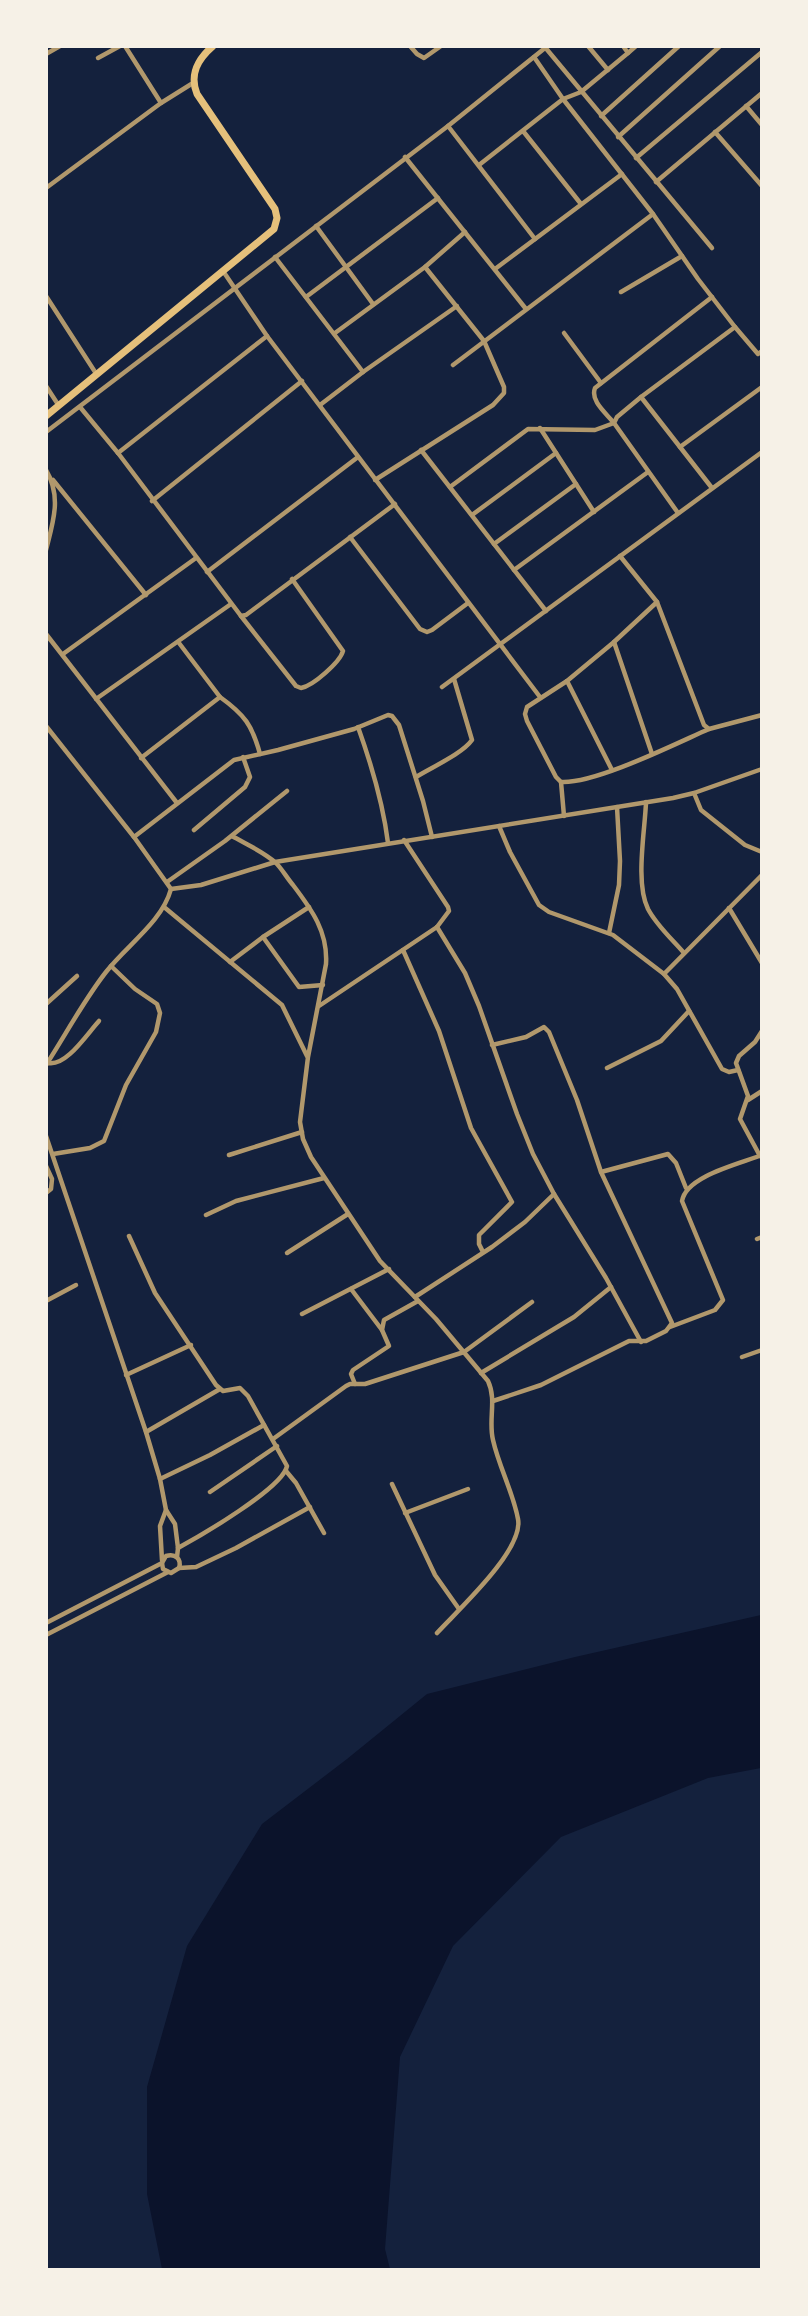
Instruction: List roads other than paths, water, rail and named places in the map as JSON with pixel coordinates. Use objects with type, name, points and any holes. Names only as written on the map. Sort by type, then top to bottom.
[{"type":"main road","points":[[46,416],[274,229],[277,218],[275,209],[196,94],[193,75],[198,63],[213,46]]},
{"type":"street","points":[[46,54],[60,46]]},
{"type":"street","points":[[98,58],[120,46]]},
{"type":"street","points":[[125,46],[161,103]]},
{"type":"street","points":[[410,46],[424,58],[441,46]]},
{"type":"street","points":[[588,46],[608,70]]},
{"type":"street","points":[[623,46],[628,53]]},
{"type":"street","points":[[479,165],[562,99],[581,92],[636,46]]},
{"type":"street","points":[[601,116],[680,46]]},
{"type":"street","points":[[618,137],[720,46]]},
{"type":"street","points":[[46,432],[448,126],[544,47],[712,248]]},
{"type":"street","points":[[636,158],[762,52]]},
{"type":"street","points":[[534,57],[562,99],[653,214],[735,327],[758,354],[762,351]]},
{"type":"street","points":[[46,188],[161,103],[193,83]]},
{"type":"street","points":[[656,182],[762,93]]},
{"type":"street","points":[[746,106],[762,125]]},
{"type":"street","points":[[448,126],[535,239]]},
{"type":"street","points":[[523,131],[581,204]]},
{"type":"street","points":[[716,132],[762,186]]},
{"type":"street","points":[[405,157],[526,309]]},
{"type":"street","points":[[495,269],[622,174]]},
{"type":"street","points":[[306,297],[438,198]]},
{"type":"street","points":[[453,365],[653,214]]},
{"type":"street","points":[[315,226],[373,304]]},
{"type":"street","points":[[335,333],[425,267],[465,232]]},
{"type":"street","points":[[621,292],[682,256]]},
{"type":"street","points":[[275,257],[363,372]]},
{"type":"street","points":[[375,480],[492,405],[504,393],[504,387],[484,341],[425,267]]},
{"type":"street","points":[[223,271],[267,336],[540,697]]},
{"type":"street","points":[[46,296],[98,375]]},
{"type":"street","points":[[678,513],[592,395],[601,383],[712,297]]},
{"type":"street","points":[[320,405],[457,306]]},
{"type":"street","points":[[450,487],[528,429],[588,431],[614,423],[617,417],[641,397],[735,327]]},
{"type":"street","points":[[564,333],[601,383]]},
{"type":"street","points":[[118,453],[267,336]]},
{"type":"street","points":[[152,501],[302,381]]},
{"type":"street","points":[[46,386],[59,406]]},
{"type":"street","points":[[680,447],[762,387]]},
{"type":"street","points":[[641,397],[712,488]]},
{"type":"street","points":[[80,407],[118,453],[231,604],[296,686],[301,688],[312,683],[338,660],[343,651],[292,579]]},
{"type":"street","points":[[540,428],[594,512]]},
{"type":"street","points":[[421,450],[546,611]]},
{"type":"street","points":[[442,687],[762,452]]},
{"type":"street","points":[[472,515],[556,453]]},
{"type":"street","points":[[207,572],[358,457]]},
{"type":"street","points":[[46,470],[146,595]]},
{"type":"street","points":[[514,570],[648,472]]},
{"type":"street","points":[[46,550],[56,511],[57,500],[53,480]]},
{"type":"street","points":[[494,544],[576,483]]},
{"type":"street","points":[[241,616],[246,615],[395,504]]},
{"type":"street","points":[[350,537],[420,629],[426,632],[432,630],[468,603]]},
{"type":"street","points":[[620,556],[657,602],[700,717],[709,729]]},
{"type":"street","points":[[63,654],[196,558]]},
{"type":"street","points":[[564,816],[561,782],[525,714],[527,707],[567,681],[657,602]]},
{"type":"street","points":[[96,699],[179,643],[231,604]]},
{"type":"street","points":[[46,634],[177,803]]},
{"type":"street","points":[[614,642],[652,754]]},
{"type":"street","points":[[179,643],[220,698],[232,706],[250,725],[254,731],[260,754]]},
{"type":"street","points":[[416,777],[466,749],[472,740],[454,679]]},
{"type":"street","points":[[567,681],[612,770]]},
{"type":"street","points":[[141,758],[220,698]]},
{"type":"street","points":[[561,782],[571,783],[612,770],[709,729],[762,715]]},
{"type":"street","points":[[134,837],[230,762],[358,727],[384,716],[392,716],[399,725],[432,837]]},
{"type":"street","points":[[46,726],[134,837],[171,888]]},
{"type":"street","points":[[358,727],[373,768],[384,811],[388,843]]},
{"type":"street","points":[[194,830],[245,787],[250,777],[243,757]]},
{"type":"street","points":[[171,888],[201,885],[275,862],[694,793],[762,769]]},
{"type":"street","points":[[167,882],[232,836],[287,791]]},
{"type":"street","points":[[694,793],[701,810],[745,844],[762,852]]},
{"type":"street","points":[[646,802],[642,876],[646,904],[657,923],[684,953]]},
{"type":"street","points":[[609,933],[619,885],[617,807]]},
{"type":"street","points":[[499,826],[510,852],[539,905],[549,912],[609,933],[626,943],[664,974],[672,981],[722,1069],[729,1072],[738,1071]]},
{"type":"street","points":[[232,836],[275,862],[318,921],[327,949],[319,1006],[308,1057],[300,1122],[311,1158],[388,1269],[464,1352],[492,1390],[492,1438],[519,1527],[514,1545],[504,1560],[437,1633]]},
{"type":"street","points":[[319,1006],[437,927],[449,912],[448,907],[404,840]]},
{"type":"street","points":[[664,974],[762,876]]},
{"type":"street","points":[[47,1064],[94,988],[164,907],[171,888]]},
{"type":"street","points":[[230,962],[309,906]]},
{"type":"street","points":[[164,907],[282,1005],[308,1057]]},
{"type":"street","points":[[729,908],[762,963]]},
{"type":"street","points":[[437,927],[465,973],[533,1154],[554,1194],[642,1342]]},
{"type":"street","points":[[263,937],[299,987],[322,985]]},
{"type":"street","points":[[403,950],[439,1031],[471,1128],[512,1202],[479,1235],[478,1244],[483,1252]]},
{"type":"street","points":[[53,1155],[90,1148],[104,1141],[126,1085],[156,1032],[160,1013],[157,1004],[135,989],[111,966]]},
{"type":"street","points":[[46,1004],[77,976]]},
{"type":"street","points":[[608,1068],[661,1041],[689,1011]]},
{"type":"street","points":[[47,1064],[64,1060],[99,1021]]},
{"type":"street","points":[[492,1044],[526,1037],[540,1029],[547,1029],[577,1100],[601,1172],[671,1318],[670,1327]]},
{"type":"street","points":[[686,1188],[702,1178],[761,1156],[740,1119],[748,1100],[747,1091],[738,1071],[737,1060],[755,1042],[762,1031]]},
{"type":"street","points":[[748,1100],[762,1090]]},
{"type":"street","points":[[229,1155],[302,1132]]},
{"type":"street","points":[[47,1137],[146,1432],[160,1479],[166,1510],[175,1524],[177,1557],[180,1563],[178,1569]]},
{"type":"street","points":[[493,1401],[541,1385],[628,1341],[642,1342],[652,1338],[670,1327],[715,1310],[723,1300],[682,1201],[686,1188],[674,1159],[668,1154],[601,1172]]},
{"type":"street","points":[[46,1166],[52,1184],[51,1189],[46,1192]]},
{"type":"street","points":[[206,1215],[236,1201],[324,1178]]},
{"type":"street","points":[[382,1330],[384,1320],[525,1222],[554,1194]]},
{"type":"street","points":[[287,1253],[348,1214]]},
{"type":"street","points":[[129,1236],[155,1293],[220,1389]]},
{"type":"street","points":[[302,1314],[388,1269]]},
{"type":"street","points":[[46,1301],[76,1284]]},
{"type":"street","points":[[481,1373],[574,1317],[611,1287]]},
{"type":"street","points":[[351,1289],[382,1330],[389,1346],[353,1370],[351,1374],[355,1384]]},
{"type":"street","points":[[273,1439],[345,1386],[365,1384],[464,1352],[532,1302]]},
{"type":"street","points":[[126,1375],[191,1345]]},
{"type":"street","points":[[742,1357],[761,1352]]},
{"type":"street","points":[[146,1432],[220,1389],[240,1388],[273,1439],[287,1466],[286,1471],[274,1485],[222,1522],[178,1548]]},
{"type":"street","points":[[160,1479],[264,1425]]},
{"type":"street","points":[[210,1492],[277,1446]]},
{"type":"street","points":[[286,1471],[324,1533]]},
{"type":"street","points":[[392,1484],[435,1575],[459,1609]]},
{"type":"street","points":[[405,1513],[468,1489]]},
{"type":"street","points":[[46,1635],[168,1572],[196,1567],[310,1507]]},
{"type":"street","points":[[166,1510],[160,1526],[163,1569],[168,1572]]},
{"type":"street","points":[[46,1623],[162,1562],[169,1555],[177,1557]]},
{"type":"water","points":[[761,1615],[761,1768],[708,1778],[561,1837],[453,1946],[400,2057],[385,2249],[390,2269],[162,2269],[147,2194],[147,2087],[187,1946],[262,1824],[427,1694],[575,1657]]}]
